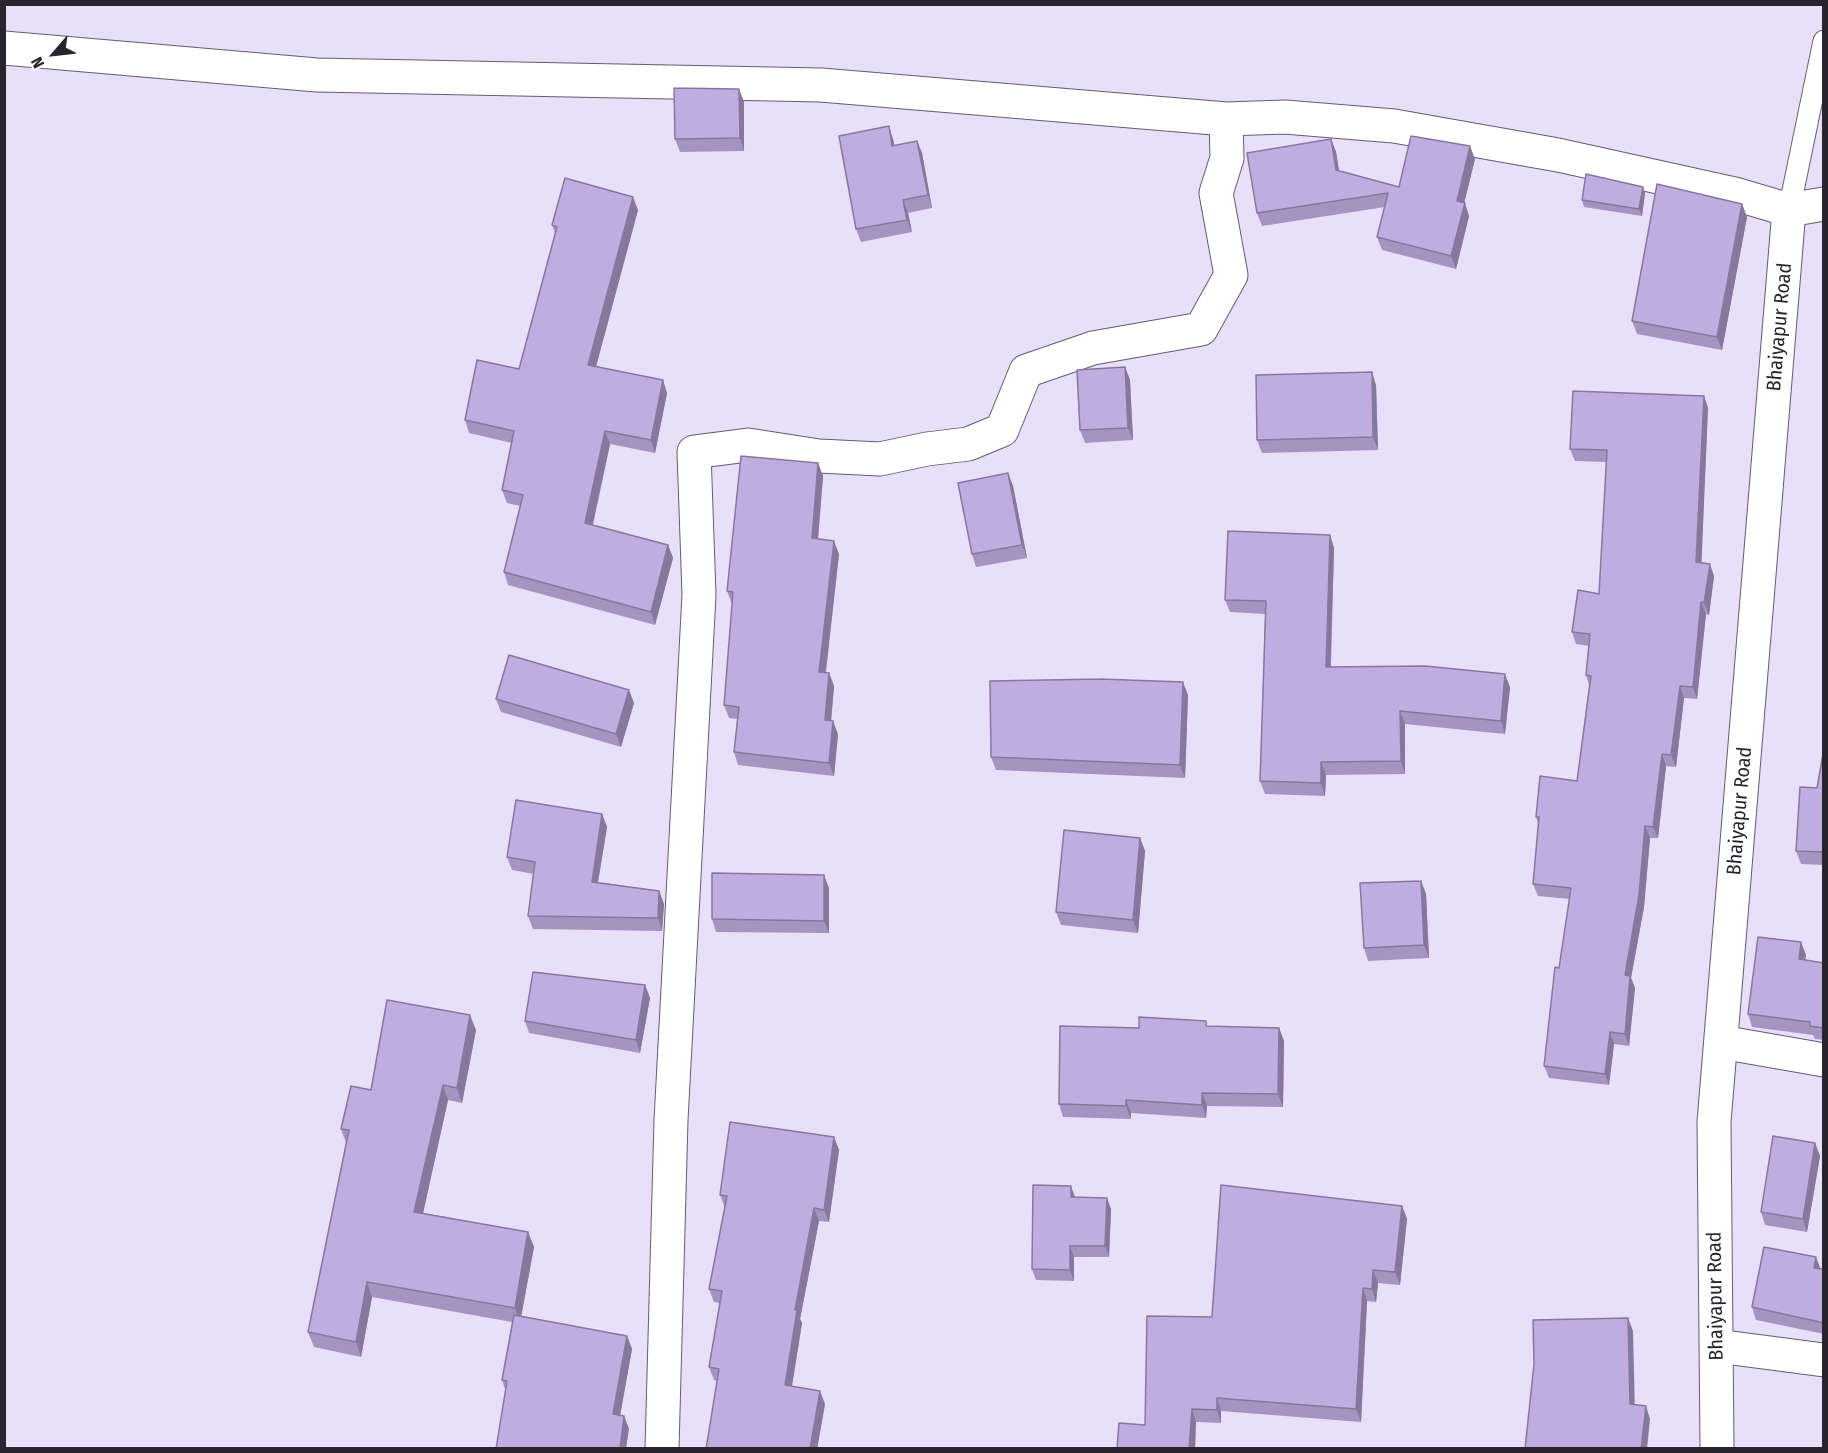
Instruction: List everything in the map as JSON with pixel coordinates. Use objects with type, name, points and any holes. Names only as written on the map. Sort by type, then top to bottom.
[{"type":"street","points":[[4,48],[317,75],[821,85],[1226,119],[1285,117],[1394,126],[1558,155],[1735,194],[1789,210],[1824,204]]},
{"type":"street","points":[[662,1449],[671,1120],[699,595],[694,453],[748,445],[819,456],[880,459],[927,449],[968,444],[1002,430],[1026,371],[1093,348],[1201,329],[1231,275],[1216,193],[1227,158],[1226,119]]},
{"type":"street","name":"Bhaiyapur Road","points":[[1717,1449],[1714,1122],[1789,210]]},
{"type":"street","points":[[1721,1042],[1824,1060]]},
{"type":"street","points":[[1717,1346],[1824,1360]]},
{"type":"lane","points":[[1789,210],[1817,89],[1824,41]]},
{"type":"building","points":[[674,88],[739,89],[740,138],[675,139]]},
{"type":"building","points":[[889,126],[892,146],[917,141],[928,195],[903,200],[907,220],[856,229],[839,136]]},
{"type":"building","points":[[1411,136],[1470,146],[1457,201],[1465,203],[1451,256],[1377,237],[1388,193],[1257,213],[1247,153],[1331,139],[1336,170],[1399,187]]},
{"type":"building","points":[[1586,174],[1643,187],[1639,209],[1582,200]]},
{"type":"building","points":[[565,178],[633,197],[588,365],[663,380],[651,440],[605,431],[585,523],[668,545],[651,612],[504,572],[523,495],[502,490],[514,431],[465,420],[477,360],[519,369],[557,227],[552,225]]},
{"type":"building","points":[[1657,184],[1742,204],[1717,337],[1632,321]]},
{"type":"building","points":[[1125,367],[1128,428],[1080,430],[1077,370]]},
{"type":"building","points":[[1372,372],[1373,437],[1257,440],[1256,375]]},
{"type":"building","points":[[1573,391],[1704,396],[1696,562],[1710,564],[1704,603],[1701,602],[1693,687],[1680,686],[1671,755],[1662,754],[1653,827],[1645,826],[1639,895],[1625,975],[1630,976],[1625,1034],[1610,1032],[1605,1074],[1544,1066],[1555,967],[1559,968],[1571,888],[1533,884],[1540,776],[1577,781],[1591,676],[1586,675],[1590,634],[1572,632],[1578,590],[1599,594],[1607,450],[1570,449]]},
{"type":"building","points":[[741,456],[818,463],[812,538],[834,541],[819,672],[829,673],[825,720],[833,721],[829,763],[734,752],[739,707],[724,705],[733,592],[727,591]]},
{"type":"building","points":[[1008,473],[1022,545],[972,554],[958,483]]},
{"type":"building","points":[[1228,531],[1330,535],[1326,667],[1425,666],[1505,674],[1501,721],[1400,711],[1401,761],[1321,762],[1321,783],[1260,781],[1266,601],[1225,600]]},
{"type":"building","points":[[509,655],[629,690],[616,734],[496,699]]},
{"type":"building","points":[[1100,679],[1183,682],[1180,765],[991,757],[990,681]]},
{"type":"building","points":[[1824,748],[1824,852],[1796,851],[1800,787],[1817,788]]},
{"type":"building","points":[[516,800],[602,814],[592,882],[659,891],[658,918],[528,916],[535,862],[507,857]]},
{"type":"building","points":[[1064,830],[1140,838],[1133,920],[1056,912]]},
{"type":"building","points":[[712,873],[824,875],[824,921],[712,919]]},
{"type":"building","points":[[1421,881],[1424,945],[1364,948],[1360,883]]},
{"type":"building","points":[[1758,937],[1801,942],[1799,959],[1824,963],[1824,1028],[1810,1026],[1810,1022],[1748,1014]]},
{"type":"building","points":[[533,972],[645,985],[636,1040],[525,1021]]},
{"type":"building","points":[[387,1000],[470,1015],[457,1088],[443,1085],[414,1212],[528,1232],[515,1308],[367,1282],[356,1342],[308,1332],[349,1130],[341,1129],[351,1086],[371,1090]]},
{"type":"building","points":[[1139,1017],[1206,1021],[1206,1026],[1279,1028],[1278,1094],[1202,1093],[1202,1105],[1126,1100],[1126,1106],[1059,1104],[1060,1026],[1139,1028]]},
{"type":"building","points":[[730,1122],[834,1137],[824,1210],[814,1208],[795,1310],[797,1310],[785,1385],[820,1391],[810,1449],[706,1449],[719,1369],[709,1367],[722,1291],[709,1289],[727,1196],[720,1195]]},
{"type":"building","points":[[1773,1136],[1815,1143],[1803,1219],[1761,1212]]},
{"type":"building","points":[[1033,1185],[1071,1186],[1071,1197],[1107,1198],[1105,1246],[1070,1246],[1070,1270],[1032,1269]]},
{"type":"building","points":[[1221,1185],[1402,1206],[1395,1272],[1373,1270],[1372,1289],[1363,1288],[1356,1409],[1217,1398],[1217,1410],[1192,1409],[1189,1449],[1117,1449],[1119,1423],[1145,1425],[1147,1316],[1212,1317]]},
{"type":"building","points":[[1764,1247],[1816,1257],[1814,1268],[1824,1269],[1824,1323],[1752,1307]]},
{"type":"building","points":[[514,1315],[627,1336],[613,1414],[624,1416],[620,1449],[496,1449],[507,1381],[502,1380]]},
{"type":"building","points":[[1628,1318],[1630,1404],[1646,1406],[1641,1449],[1525,1449],[1534,1364],[1533,1320]]}]
